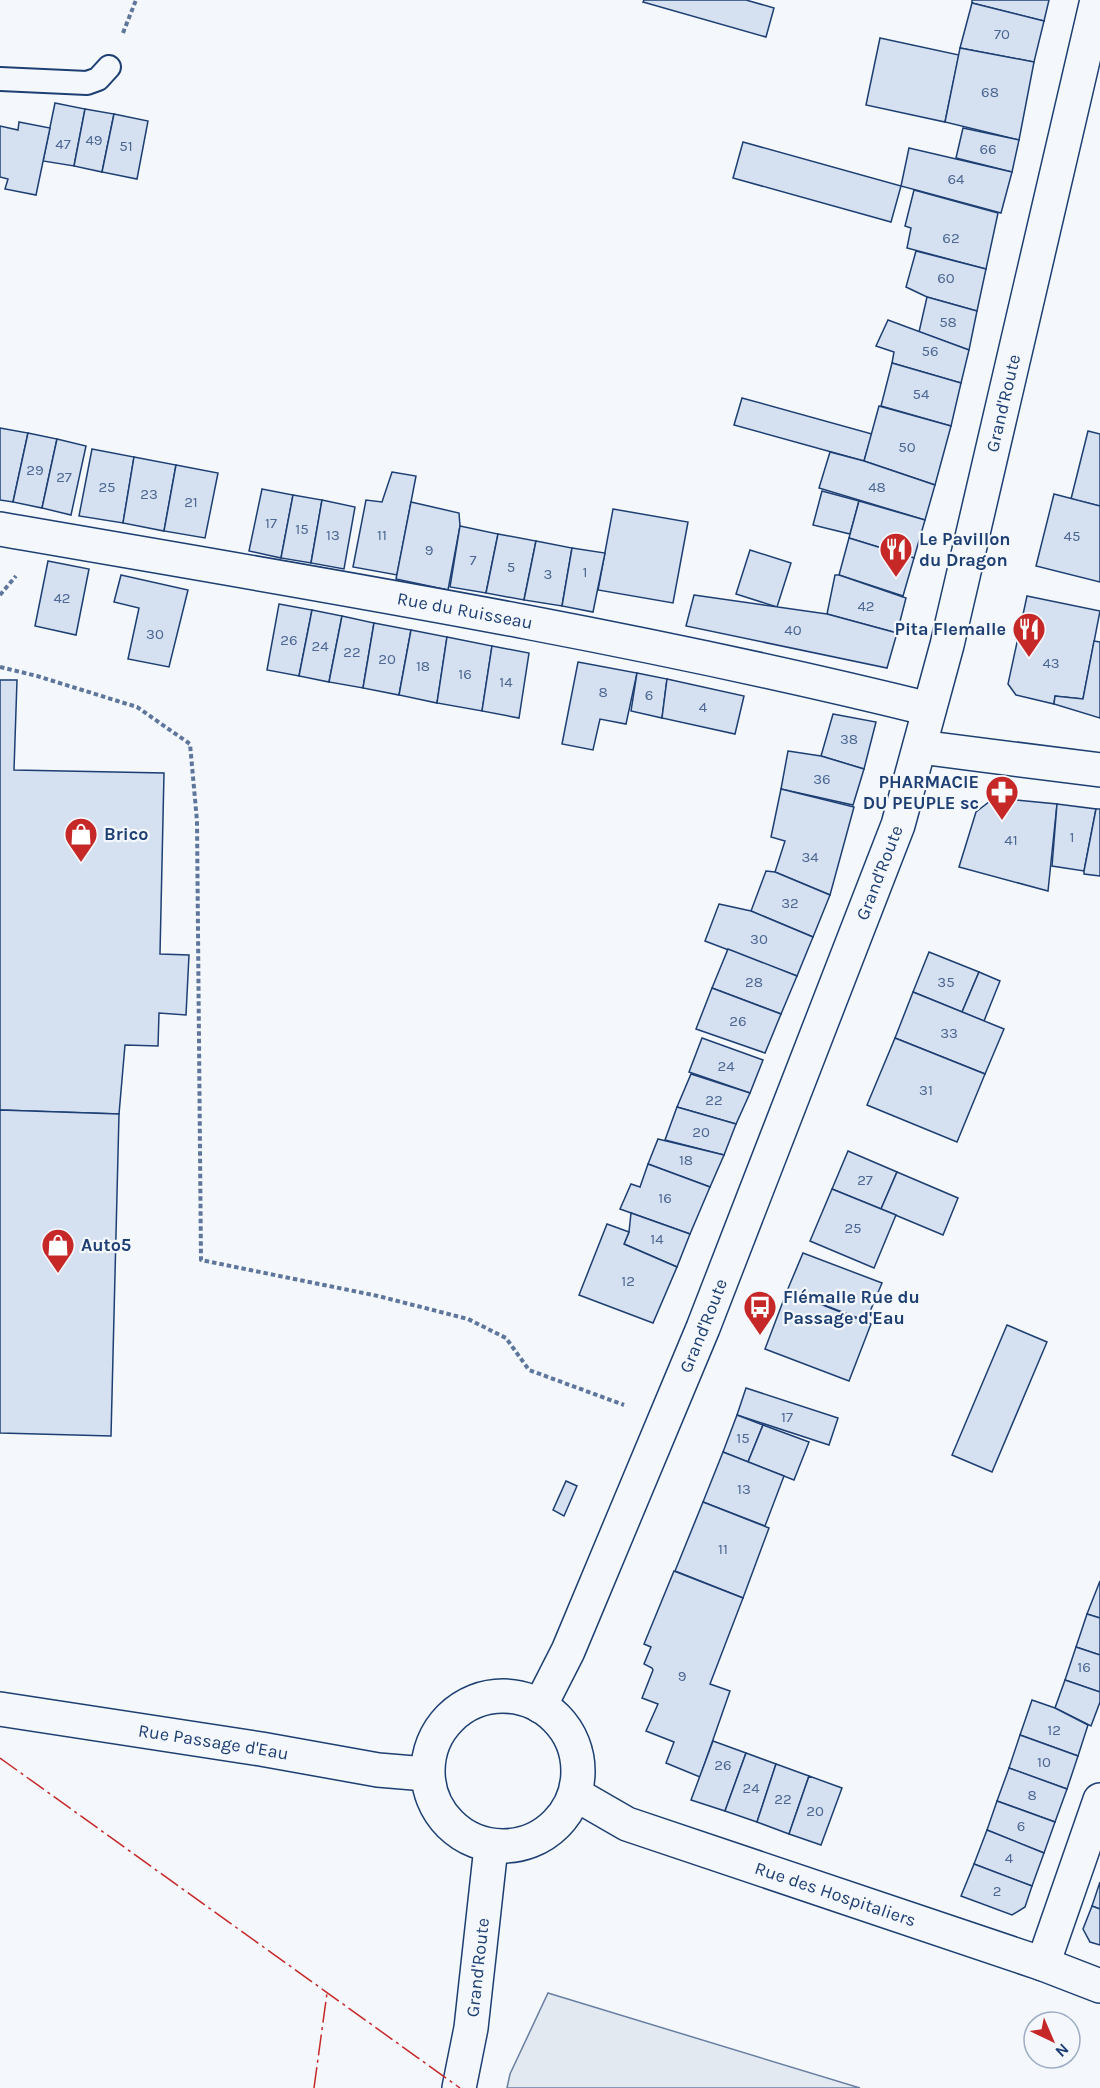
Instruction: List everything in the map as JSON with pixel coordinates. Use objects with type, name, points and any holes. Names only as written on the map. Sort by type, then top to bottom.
[{"type":"street","name":"Grand'Route","points":[[540,1706],[568,1651],[703,1328],[898,825],[947,645],[1097,0]]},
{"type":"street","name":"Rue du Ruisseau","points":[[0,529],[572,630],[868,693],[929,709]]},
{"type":"street","points":[[920,747],[1100,770]]},
{"type":"street","points":[[515,1696],[540,1706],[557,1718],[569,1735],[576,1753],[578,1774],[575,1794],[566,1814],[552,1830],[533,1841],[512,1847],[490,1847],[459,1833],[436,1808],[426,1774],[430,1748],[443,1724],[463,1706],[488,1697],[515,1696]]},
{"type":"street","name":"Rue Passage d'Eau","points":[[0,1709],[261,1749],[378,1770],[426,1774]]},
{"type":"street","name":"Rue des Hospitaliers","points":[[575,1794],[627,1824],[1043,1964],[1100,1986]]},
{"type":"street","points":[[1043,1964],[1100,1800]]},
{"type":"street","name":"Grand'Route","points":[[459,2088],[471,2028],[490,1847]]},
{"type":"lane","points":[[0,79],[87,83],[98,79],[109,67]]},
{"type":"path","points":[[0,667],[137,707],[190,744],[197,821],[201,1260],[378,1296],[468,1319],[506,1338],[529,1370],[664,1420]]},
{"type":"shaded area","points":[[548,1993],[860,2088],[507,2088],[510,2074]]},
{"type":"building","points":[[644,0],[746,0],[774,8],[766,37],[643,2]]},
{"type":"building","points":[[972,0],[1049,0],[1044,21],[972,3]]},
{"type":"building","points":[[972,3],[1044,21],[1034,62],[960,48]]},
{"type":"building","points":[[880,38],[959,55],[945,122],[866,105]]},
{"type":"building","points":[[960,48],[1034,62],[1019,140],[945,122]]},
{"type":"building","points":[[55,103],[85,109],[74,166],[43,161]]},
{"type":"building","points":[[85,109],[114,114],[102,172],[74,166]]},
{"type":"building","points":[[114,114],[148,121],[137,179],[102,172]]},
{"type":"building","points":[[19,122],[50,128],[36,195],[5,189],[8,179],[0,177],[0,126],[18,130]]},
{"type":"building","points":[[963,128],[1019,140],[1012,172],[956,158]]},
{"type":"building","points":[[743,142],[901,186],[891,222],[733,178]]},
{"type":"building","points":[[909,148],[1012,172],[1001,213],[901,186]]},
{"type":"building","points":[[914,190],[998,213],[986,269],[907,248],[911,228],[905,226]]},
{"type":"building","points":[[916,251],[986,269],[977,311],[927,297],[906,287]]},
{"type":"building","points":[[927,297],[977,311],[969,350],[919,332]]},
{"type":"building","points":[[888,320],[969,350],[961,383],[892,363],[894,352],[876,346]]},
{"type":"building","points":[[892,363],[961,383],[951,426],[881,406]]},
{"type":"building","points":[[742,398],[872,434],[864,461],[734,425]]},
{"type":"building","points":[[879,406],[951,426],[935,485],[864,461]]},
{"type":"building","points":[[0,428],[28,433],[13,502],[0,500]]},
{"type":"building","points":[[1088,431],[1100,434],[1100,506],[1071,499]]},
{"type":"building","points":[[28,433],[57,439],[42,508],[13,502]]},
{"type":"building","points":[[57,439],[86,446],[71,515],[42,508]]},
{"type":"building","points":[[92,449],[134,457],[123,523],[79,516]]},
{"type":"building","points":[[830,452],[935,485],[925,520],[819,488]]},
{"type":"building","points":[[134,457],[176,465],[164,531],[123,523]]},
{"type":"building","points":[[176,465],[218,473],[205,538],[164,531]]},
{"type":"building","points":[[392,472],[416,476],[397,575],[353,567],[366,500],[382,502]]},
{"type":"building","points":[[262,489],[293,495],[281,558],[249,551]]},
{"type":"building","points":[[822,491],[859,501],[850,534],[813,525]]},
{"type":"building","points":[[1054,494],[1100,506],[1100,582],[1036,566]]},
{"type":"building","points":[[293,495],[322,500],[311,563],[281,558]]},
{"type":"building","points":[[322,500],[355,507],[344,569],[311,563]]},
{"type":"building","points":[[859,501],[925,520],[914,558],[849,538]]},
{"type":"building","points":[[411,502],[459,513],[460,526],[448,590],[396,579]]},
{"type":"building","points":[[613,509],[688,522],[673,603],[598,590]]},
{"type":"building","points":[[460,526],[498,534],[486,593],[450,587]]},
{"type":"building","points":[[498,534],[536,541],[524,600],[486,593]]},
{"type":"building","points":[[849,538],[914,558],[903,596],[839,575]]},
{"type":"building","points":[[536,541],[572,548],[562,606],[524,600]]},
{"type":"building","points":[[572,548],[605,553],[593,612],[562,606]]},
{"type":"building","points":[[750,550],[791,563],[777,607],[736,594]]},
{"type":"building","points":[[48,561],[89,569],[76,635],[35,626]]},
{"type":"building","points":[[121,575],[188,590],[169,667],[128,659],[139,608],[114,602]]},
{"type":"building","points":[[835,575],[906,598],[897,633],[827,614]]},
{"type":"building","points":[[694,595],[827,614],[897,633],[887,668],[686,626]]},
{"type":"building","points":[[1027,596],[1100,611],[1083,699],[1055,696],[1054,704],[1016,695],[1008,684]]},
{"type":"building","points":[[279,604],[312,610],[299,676],[267,670]]},
{"type":"building","points":[[312,610],[342,616],[329,682],[299,676]]},
{"type":"building","points":[[342,616],[374,623],[363,688],[329,682]]},
{"type":"building","points":[[374,623],[411,630],[399,695],[363,688]]},
{"type":"building","points":[[411,630],[447,637],[437,703],[399,695]]},
{"type":"building","points":[[447,637],[492,646],[482,711],[437,703]]},
{"type":"building","points":[[1094,641],[1100,642],[1100,718],[1054,704],[1055,696],[1083,699]]},
{"type":"building","points":[[492,646],[529,653],[519,718],[482,711]]},
{"type":"building","points":[[578,662],[637,673],[626,724],[600,719],[593,750],[562,744]]},
{"type":"building","points":[[637,673],[667,679],[662,718],[631,711]]},
{"type":"building","points":[[667,679],[744,696],[735,734],[662,718]]},
{"type":"building","name":"Brico","points":[[0,680],[17,680],[14,770],[164,773],[160,954],[189,955],[186,1015],[159,1013],[158,1046],[125,1045],[119,1114],[0,1110]]},
{"type":"building","points":[[833,714],[876,722],[864,769],[821,756]]},
{"type":"building","points":[[788,751],[821,756],[864,769],[853,805],[781,789]]},
{"type":"building","points":[[781,789],[854,807],[830,895],[775,872],[785,841],[771,837]]},
{"type":"building","points":[[994,798],[1057,804],[1048,891],[959,867],[976,812]]},
{"type":"building","points":[[1057,804],[1096,809],[1084,871],[1052,866]]},
{"type":"building","points":[[1096,809],[1100,809],[1100,876],[1084,874]]},
{"type":"building","points":[[766,871],[775,872],[830,895],[813,937],[751,911]]},
{"type":"building","points":[[719,904],[751,911],[813,937],[797,976],[705,941]]},
{"type":"building","points":[[728,949],[797,976],[781,1014],[712,988]]},
{"type":"building","points":[[929,952],[979,972],[962,1012],[913,992]]},
{"type":"building","points":[[979,972],[1000,981],[984,1021],[962,1012]]},
{"type":"building","points":[[712,988],[781,1014],[765,1053],[696,1029]]},
{"type":"building","points":[[913,992],[1004,1029],[985,1074],[895,1038]]},
{"type":"building","points":[[702,1038],[763,1060],[750,1093],[689,1072]]},
{"type":"building","points":[[895,1038],[985,1074],[957,1142],[867,1105]]},
{"type":"building","points":[[691,1074],[750,1093],[736,1124],[677,1107]]},
{"type":"building","points":[[677,1107],[736,1124],[724,1155],[665,1140]]},
{"type":"building","name":"Auto5","points":[[0,1110],[119,1114],[111,1436],[0,1433]]},
{"type":"building","points":[[658,1139],[724,1155],[710,1187],[648,1164]]},
{"type":"building","points":[[848,1151],[897,1172],[881,1209],[832,1189]]},
{"type":"building","points":[[648,1164],[710,1187],[690,1234],[620,1209],[631,1184],[640,1187]]},
{"type":"building","points":[[897,1172],[958,1198],[943,1235],[881,1209]]},
{"type":"building","points":[[832,1189],[896,1215],[874,1268],[810,1241]]},
{"type":"building","points":[[631,1213],[690,1234],[677,1267],[624,1244],[629,1232]]},
{"type":"building","points":[[607,1224],[629,1232],[624,1244],[677,1267],[653,1323],[579,1295]]},
{"type":"building","points":[[803,1253],[882,1283],[866,1321],[787,1291]]},
{"type":"building","points":[[787,1291],[871,1324],[849,1381],[765,1349]]},
{"type":"building","points":[[1007,1325],[1047,1342],[992,1472],[952,1455]]},
{"type":"building","points":[[746,1388],[838,1418],[829,1445],[737,1415]]},
{"type":"building","points":[[737,1415],[763,1425],[748,1462],[723,1452]]},
{"type":"building","points":[[763,1425],[809,1442],[794,1480],[748,1462]]},
{"type":"building","points":[[723,1452],[784,1476],[765,1526],[703,1502]]},
{"type":"building","points":[[566,1481],[577,1486],[564,1516],[553,1510]]},
{"type":"building","points":[[703,1502],[769,1528],[743,1598],[675,1571]]},
{"type":"building","points":[[674,1571],[743,1598],[710,1684],[730,1691],[700,1777],[666,1763],[674,1742],[646,1731],[658,1704],[642,1698],[653,1670],[644,1664],[651,1647],[644,1644]]},
{"type":"building","points":[[1100,1581],[1100,1618],[1087,1614]]},
{"type":"building","points":[[1087,1614],[1100,1618],[1100,1655],[1076,1647]]},
{"type":"building","points":[[1076,1647],[1100,1655],[1100,1692],[1065,1680]]},
{"type":"building","points":[[1065,1680],[1100,1692],[1100,1702],[1091,1726],[1055,1708]]},
{"type":"building","points":[[1032,1700],[1055,1708],[1088,1725],[1078,1756],[1020,1735]]},
{"type":"building","points":[[1020,1735],[1078,1756],[1067,1789],[1009,1768]]},
{"type":"building","points":[[713,1741],[746,1753],[725,1811],[691,1800]]},
{"type":"building","points":[[746,1753],[776,1764],[757,1822],[725,1811]]},
{"type":"building","points":[[776,1764],[809,1776],[789,1834],[757,1822]]},
{"type":"building","points":[[1009,1768],[1067,1789],[1055,1822],[997,1801]]},
{"type":"building","points":[[809,1776],[842,1788],[821,1845],[789,1834]]},
{"type":"building","points":[[997,1801],[1055,1822],[1044,1853],[987,1830]]},
{"type":"building","points":[[987,1830],[1044,1853],[1032,1886],[974,1864]]},
{"type":"building","points":[[974,1864],[1032,1886],[1025,1907],[1012,1915],[961,1896]]},
{"type":"building","points":[[1100,1882],[1100,1909],[1092,1906]]},
{"type":"building","points":[[1092,1906],[1100,1909],[1100,1945],[1090,1942],[1083,1929]]},
{"type":"power","points":[[0,1758],[460,2088]]},
{"type":"power","points":[[314,2088],[327,1993]]},
{"type":"place","name":"Le Pavillon du Dragon","points":[[896,578]]},
{"type":"place","name":"Pita Flemalle","points":[[1029,658]]},
{"type":"place","name":"PHARMACIE DU PEUPLE sc","points":[[1002,821]]},
{"type":"place","name":"Brico","points":[[81,863]]},
{"type":"place","name":"Auto5","points":[[58,1274]]},
{"type":"place","name":"Flémalle Rue du Passage d'Eau","points":[[760,1336]]}]
